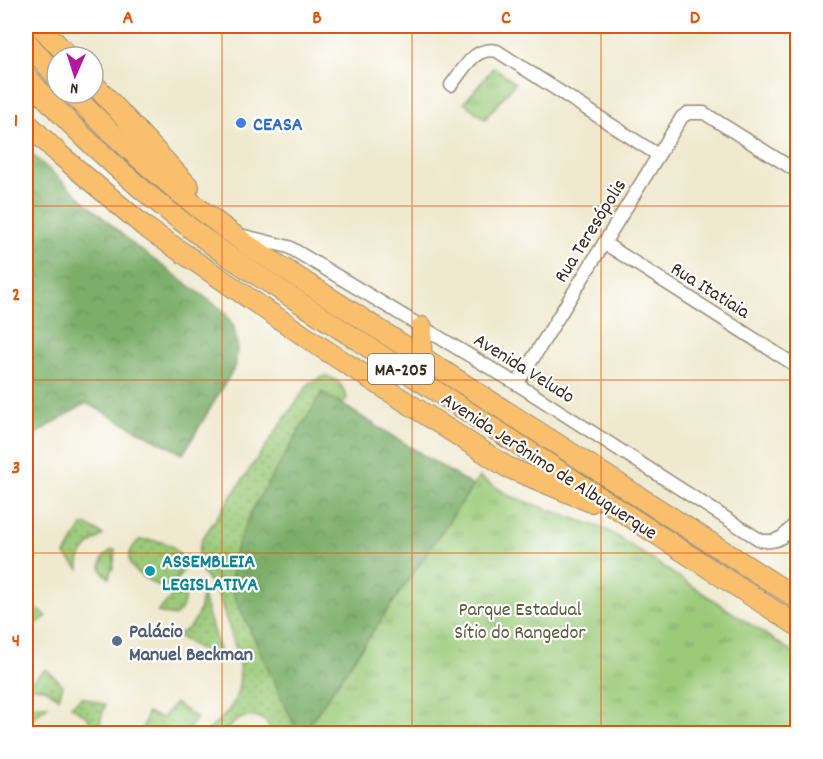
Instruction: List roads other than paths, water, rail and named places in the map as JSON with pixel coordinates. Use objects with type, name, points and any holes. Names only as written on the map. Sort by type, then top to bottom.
[{"type":"main road","points":[[40,26],[58,45]]},
{"type":"main road","points":[[26,41],[45,63]]},
{"type":"main road","name":"Avenida Jerônimo de Albuquerque","points":[[26,76],[74,129],[188,228],[241,265],[798,626]]},
{"type":"main road","name":"Avenida Jerônimo de Albuquerque","points":[[105,96],[231,233]]},
{"type":"main road","name":"Avenida Jerônimo de Albuquerque","points":[[84,105],[141,160],[231,233],[798,599]]},
{"type":"main road","points":[[26,122],[59,154],[145,227],[324,350],[501,464],[548,486],[630,517]]},
{"type":"main road","points":[[421,356],[422,327]]},
{"type":"main road","points":[[548,486],[561,485],[571,479],[575,472],[575,464],[571,453]]},
{"type":"street","points":[[452,85],[476,54],[483,50],[497,51],[658,155]]},
{"type":"street","name":"Rua Teresópolis","points":[[517,384],[682,117],[688,113],[704,113],[798,172]]},
{"type":"street","name":"Avenida Veludo","points":[[231,233],[289,247],[517,384],[760,540],[775,541],[789,531],[798,519]]},
{"type":"street","name":"Rua Itatiaia","points":[[604,243],[798,367]]},
{"type":"place","name":"CEASA","points":[[241,123]]},
{"type":"place","name":"ASSEMBLEIA LEGISLATIVA","points":[[150,571]]},
{"type":"place","name":"Palácio Manuel Beckman","points":[[117,641]]},
{"type":"park label","name":"Parque Estadual Sítio do Rangedor","points":[[520,620]]}]
